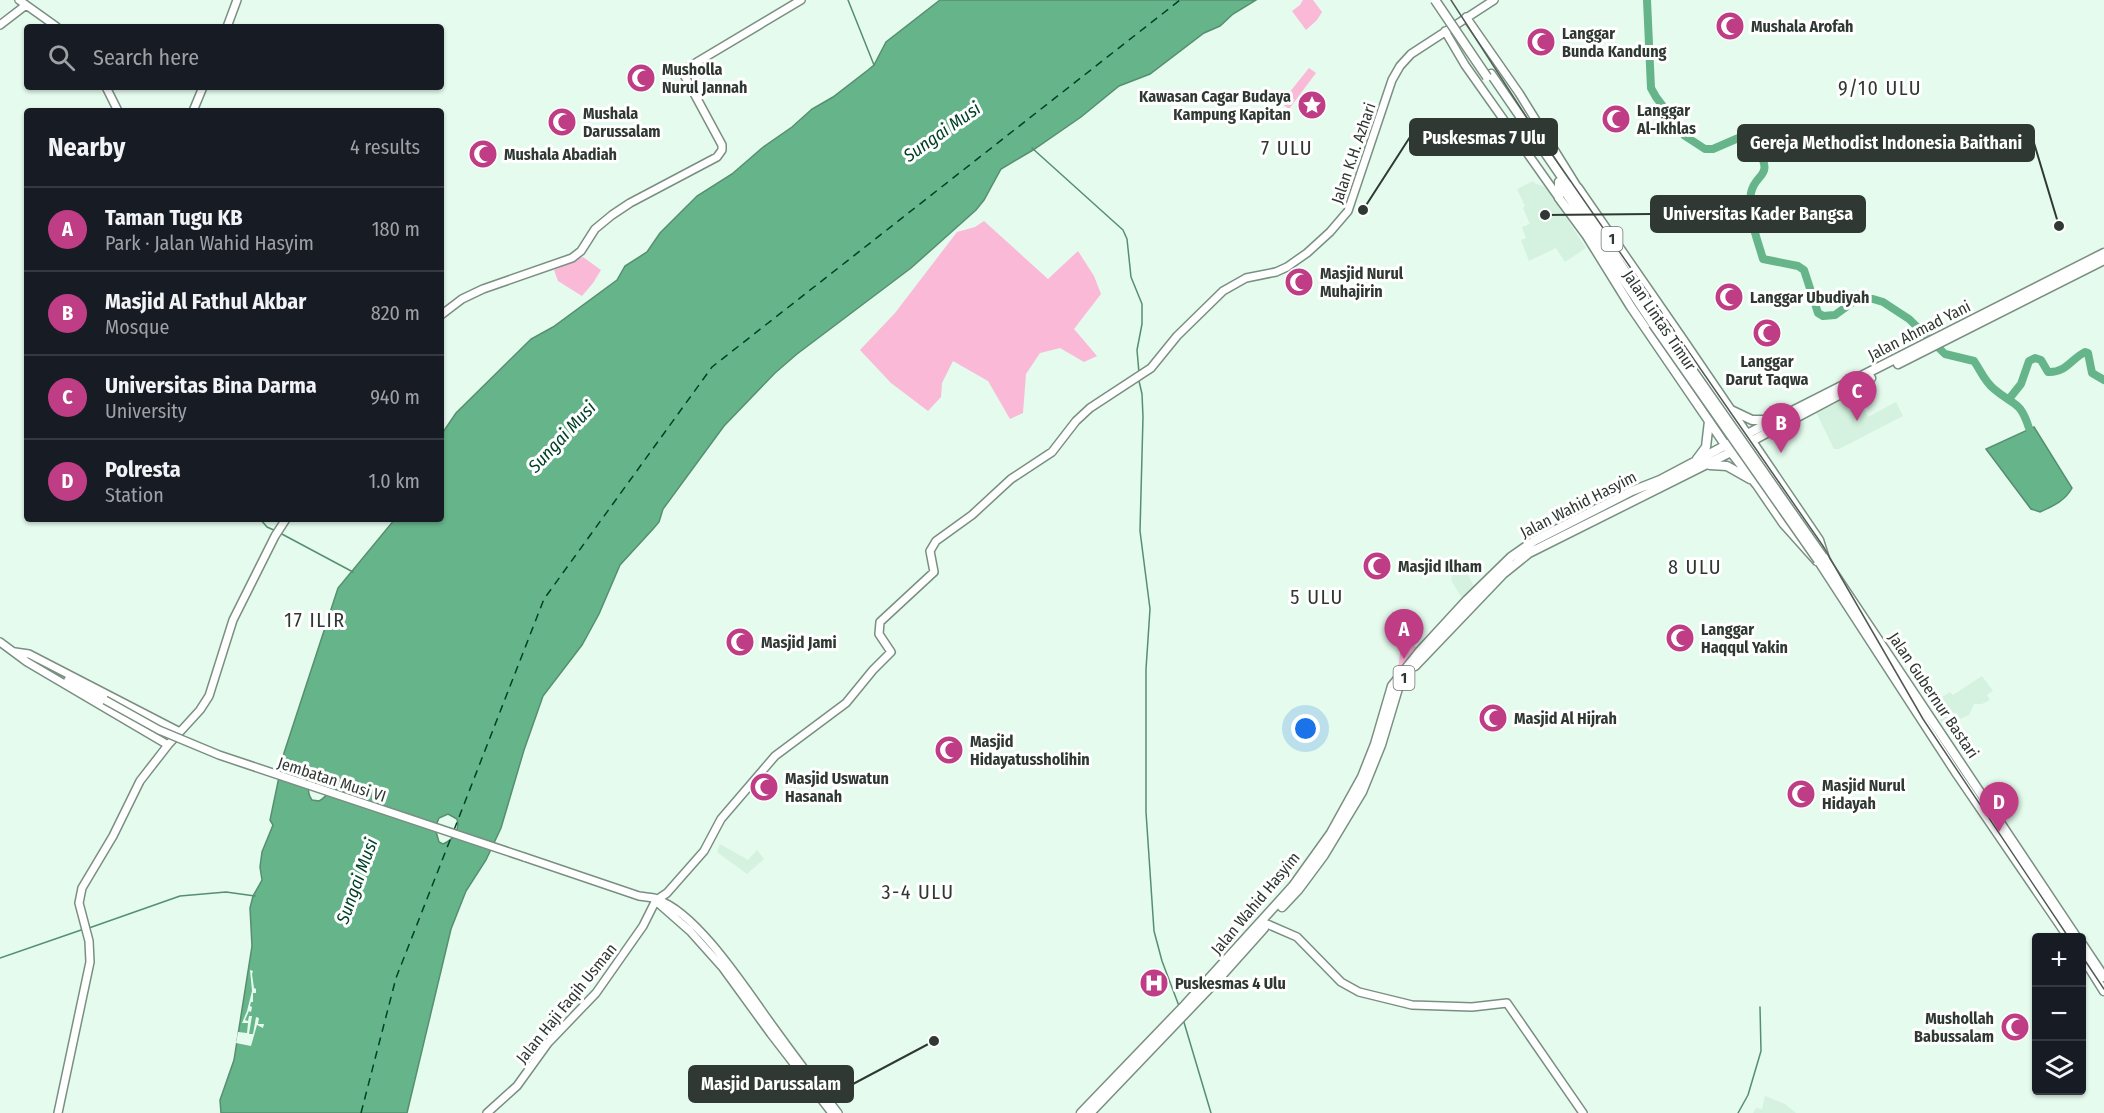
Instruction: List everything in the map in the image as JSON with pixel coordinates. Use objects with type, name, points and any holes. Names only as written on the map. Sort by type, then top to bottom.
[{"type":"highway","points":[[1435,0],[1563,184],[1578,188]]},
{"type":"highway","points":[[1441,0],[1489,76]]},
{"type":"highway","points":[[1559,198],[1563,184]]},
{"type":"highway","name":"Jalan Gubernur Bastari","points":[[1563,184],[1633,275],[1655,323]]},
{"type":"highway","name":"1","points":[[1578,188],[1593,222]]},
{"type":"highway","name":"Jalan Lintas Timur","points":[[1559,198],[1587,236],[1616,283],[1729,449]]},
{"type":"highway","points":[[1587,236],[1593,222]]},
{"type":"highway","name":"Jalan Gubernur Bastari","points":[[1593,222],[1617,270],[1822,560],[2066,933]]},
{"type":"highway","name":"Jalan Ahmad Yani","points":[[1749,437],[2104,253]]},
{"type":"highway","name":"Jalan Ahmad Yani","points":[[1941,338],[2104,260]]},
{"type":"highway","points":[[1616,283],[1617,270]]},
{"type":"highway","name":"Jalan Lintas Timur","points":[[1633,275],[1749,437]]},
{"type":"highway","points":[[1701,409],[1716,407],[1720,404],[1722,397]]},
{"type":"highway","points":[[1731,410],[1752,420],[1778,422]]},
{"type":"highway","points":[[1693,464],[1706,447],[1709,421]]},
{"type":"highway","points":[[1774,474],[1762,447],[1778,422]]},
{"type":"highway","name":"Jalan Gubernur Bastari","points":[[1749,437],[1819,540],[1822,560]]},
{"type":"highway","name":"Jalan Wahid Hasyim","points":[[1081,1113],[1236,960],[1298,890],[1351,813],[1362,792],[1380,749],[1397,687],[1424,655],[1503,574],[1529,553],[1703,465],[1749,437]]},
{"type":"highway","name":"Jalan Gubernur Bastari","points":[[1729,449],[1783,523],[1810,555],[1822,560]]},
{"type":"highway","name":"Jalan Wahid Hasyim","points":[[1186,1009],[1289,891],[1322,845],[1345,810],[1362,777],[1375,744],[1392,686],[1420,651],[1467,600],[1511,557],[1534,541],[1632,491],[1729,449]]},
{"type":"highway","points":[[1747,472],[1752,462],[1764,461]]},
{"type":"highway","points":[[1703,465],[1726,466],[1757,485]]},
{"type":"highway","name":"Jalan Gubernur Bastari","points":[[1961,772],[2074,933]]},
{"type":"highway","points":[[2086,955],[2104,977]]},
{"type":"highway","points":[[2086,957],[2104,991]]},
{"type":"highway","name":"Jalan Wahid Hasyim","points":[[1090,1113],[1176,1018]]},
{"type":"street","points":[[228,24],[237,0]]},
{"type":"street","points":[[444,313],[462,299],[483,289],[572,258],[581,251],[591,233],[612,215],[630,203],[687,174],[721,152],[722,145],[682,71],[801,0]]},
{"type":"street","points":[[1494,0],[1445,31],[1465,65],[1559,198]]},
{"type":"street","points":[[0,25],[22,2],[53,24]]},
{"type":"street","points":[[1466,17],[1519,93],[1578,188]]},
{"type":"street","name":"Jalan K.H. Azhari","points":[[904,599],[934,572],[930,551],[936,541],[972,515],[1011,479],[1052,452],[1076,421],[1090,408],[1154,365],[1171,342],[1214,298],[1249,277],[1271,274],[1287,267],[1318,244],[1348,211],[1392,80],[1404,60],[1445,31]]},
{"type":"street","points":[[108,90],[116,108]]},
{"type":"street","points":[[194,108],[202,90]]},
{"type":"street","points":[[58,1113],[90,962],[89,941],[83,921],[80,895],[113,836],[135,788],[168,745],[200,710],[211,691],[233,620],[284,522]]},
{"type":"street","name":"Jalan Haji Faqih Usman","points":[[489,1111],[517,1086],[541,1052],[596,993],[643,926],[656,901],[682,877],[704,851],[722,819],[765,767],[783,749],[849,699],[873,669],[891,652],[879,634],[879,625],[882,619],[904,599]]},
{"type":"street","points":[[0,642],[27,662],[168,745]]},
{"type":"street","points":[[15,652],[29,654],[180,732]]},
{"type":"street","name":"Jembatan Musi VI","points":[[15,652],[159,730],[219,755],[656,901]]},
{"type":"street","points":[[656,901],[690,931],[723,968],[831,1113]]},
{"type":"street","points":[[656,901],[674,908],[725,960],[838,1113]]},
{"type":"street","points":[[1267,924],[1297,937],[1341,982],[1359,992],[1412,1005],[1472,1007],[1508,1003],[1583,1113]]},
{"type":"shaded area","points":[[1303,0],[1313,0],[1322,12],[1306,30],[1292,11]]},
{"type":"shaded area","points":[[1309,68],[1316,73],[1289,109],[1281,103]]},
{"type":"shaded area","points":[[1533,181],[1547,189],[1586,248],[1565,262],[1556,248],[1529,261],[1521,240],[1526,238],[1522,227],[1530,224],[1517,189]]},
{"type":"shaded area","points":[[984,221],[1048,279],[1078,251],[1094,276],[1101,294],[1074,329],[1097,356],[1084,362],[1060,348],[1040,353],[1026,374],[1023,413],[1010,419],[988,381],[953,361],[942,383],[941,397],[928,411],[891,383],[860,350],[895,313],[957,232],[975,227]]},
{"type":"shaded area","points":[[583,257],[601,270],[582,296],[558,281],[554,270]]},
{"type":"shaded area","points":[[1856,392],[1868,417],[1896,402],[1903,416],[1839,449],[1834,449],[1816,412]]},
{"type":"shaded area","points":[[1456,564],[1461,571],[1465,569],[1475,588],[1463,600],[1451,580],[1452,576],[1449,571]]},
{"type":"shaded area","points":[[1402,638],[1419,649],[1398,669]]},
{"type":"shaded area","points":[[1982,676],[1993,691],[1987,695],[1990,700],[1982,704],[1974,704],[1969,715],[1944,726],[1931,704],[1950,692],[1953,695]]},
{"type":"shaded area","points":[[720,844],[748,860],[757,850],[764,859],[747,874],[717,852]]},
{"type":"shaded area","points":[[1765,1096],[1785,1104],[1796,1113],[1753,1113],[1756,1108],[1762,1109]]},
{"type":"water","name":"Sungai Musi","points":[[940,0],[1256,0],[1233,14],[1220,26],[1204,33],[1150,74],[1119,86],[1081,117],[1001,169],[976,210],[911,268],[797,354],[775,373],[724,426],[663,509],[659,522],[620,565],[599,614],[582,645],[543,696],[501,828],[486,860],[466,891],[451,929],[407,1113],[221,1113],[220,1100],[234,1060],[252,946],[250,908],[253,896],[262,880],[260,867],[262,852],[273,825],[270,820],[284,753],[338,588],[393,522],[444,522],[444,431],[456,413],[531,339],[553,327],[617,280],[625,266],[647,252],[660,233],[697,196],[732,174],[812,109],[833,97],[874,65],[886,42]],"holes":[[[325,771],[330,782],[324,798],[319,801],[312,800],[308,790],[315,773]],[[448,814],[457,819],[457,831],[453,837],[443,844],[439,842],[435,828],[439,818]]]},
{"type":"water","points":[[2034,427],[2072,488],[2062,500],[2040,512],[2031,509],[1986,449]]},
{"type":"pier","points":[[250,970],[253,971],[256,993],[253,993],[251,1012],[249,1011],[245,1020],[248,1021],[249,1016],[252,1016],[249,1034],[253,1034],[256,1017],[259,1018],[258,1024],[264,1024],[263,1028],[257,1025],[251,1046],[236,1043],[238,1032],[247,1033],[248,1023],[242,1023],[252,991]]},
{"type":"waterway","points":[[848,0],[874,65]]},
{"type":"waterway","points":[[1647,0],[1651,88],[1656,97],[1685,136],[1705,149],[1713,149],[1743,136],[1752,141],[1762,157],[1764,170],[1753,186],[1750,210],[1763,259],[1798,266],[1804,270],[1818,313],[1823,316],[1835,315],[1857,299],[1873,299],[1883,302],[1909,319],[1945,354],[1974,361],[1991,386],[2023,412],[2029,428]]},
{"type":"waterway","points":[[1032,148],[1123,230],[1127,239],[1131,277],[1142,304],[1142,324],[1137,350],[1139,373]]},
{"type":"waterway","points":[[2009,399],[2021,384],[2029,361],[2035,358],[2041,360],[2048,372],[2054,372],[2064,368],[2085,352],[2088,353],[2092,373],[2104,380]]},
{"type":"waterway","points":[[1139,381],[1143,417],[1140,531],[1150,609],[1146,669],[1146,812],[1154,931],[1162,961],[1179,1006]]},
{"type":"waterway","points":[[263,522],[276,531]]},
{"type":"waterway","points":[[280,533],[353,572]]},
{"type":"waterway","points":[[89,928],[180,896],[226,892],[255,896]]},
{"type":"waterway","points":[[0,958],[84,929]]},
{"type":"waterway","points":[[1738,1113],[1748,1095],[1761,1051],[1760,1007]]},
{"type":"waterway","points":[[1183,1019],[1211,1113]]},
{"type":"ferry route","points":[[454,830],[544,599],[712,367],[1180,0]]},
{"type":"ferry route","points":[[361,1113],[396,978],[452,835]]},
{"type":"tram line","points":[[1451,0],[1527,118],[1823,546],[1923,719],[2066,933]]},
{"type":"tram line","points":[[2086,962],[2104,989]]},
{"type":"place","name":"Mushala Arofah","points":[[1730,26]]},
{"type":"place","name":"Langgar Bunda Kandung","points":[[1541,42]]},
{"type":"place","name":"Musholla Nurul Jannah","points":[[641,78]]},
{"type":"place","name":"Kawasan Cagar Budaya Kampung Kapitan","points":[[1312,105]]},
{"type":"place","name":"Langgar Al-Ikhlas","points":[[1616,119]]},
{"type":"place","name":"Mushala Darussalam","points":[[562,122]]},
{"type":"place","name":"Mushala Abadiah","points":[[483,154]]},
{"type":"place","name":"Puskesmas 7 Ulu","points":[[1363,210]]},
{"type":"place","name":"Universitas Kader Bangsa","points":[[1545,215]]},
{"type":"place","name":"Gereja Methodist Indonesia Baithani","points":[[2059,226]]},
{"type":"place","name":"Masjid Nurul Muhajirin","points":[[1299,282]]},
{"type":"place","name":"Langgar Ubudiyah","points":[[1729,297]]},
{"type":"place","name":"Langgar Darut Taqwa","points":[[1767,333]]},
{"type":"place","name":"Universitas Bina Darma","points":[[1857,421]]},
{"type":"place","name":"Masjid Al Fathul Akbar","points":[[1781,453]]},
{"type":"place","name":"Masjid Ilham","points":[[1377,566]]},
{"type":"place","name":"Langgar Haqqul Yakin","points":[[1680,638]]},
{"type":"place","name":"Masjid Jami","points":[[740,642]]},
{"type":"place","name":"Taman Tugu KB","points":[[1404,659]]},
{"type":"place","name":"Masjid Al Hijrah","points":[[1493,718]]},
{"type":"place","name":"Masjid Hidayatussholihin","points":[[949,750]]},
{"type":"place","name":"Masjid Uswatun Hasanah","points":[[764,787]]},
{"type":"place","name":"Masjid Nurul Hidayah","points":[[1801,794]]},
{"type":"place","name":"Polresta","points":[[1999,832]]},
{"type":"place","name":"Puskesmas 4 Ulu","points":[[1154,983]]},
{"type":"place","name":"Mushollah Babussalam","points":[[2015,1027]]},
{"type":"place","name":"Masjid Darussalam","points":[[934,1041]]},
{"type":"district","name":"9/10 ULU","points":[[1880,88]]},
{"type":"district","name":"7 ULU","points":[[1287,148]]},
{"type":"district","name":"8 ULU","points":[[1695,567]]},
{"type":"district","name":"5 ULU","points":[[1317,597]]},
{"type":"district","name":"17 ILIR","points":[[315,620]]},
{"type":"district","name":"3-4 ULU","points":[[918,892]]}]
